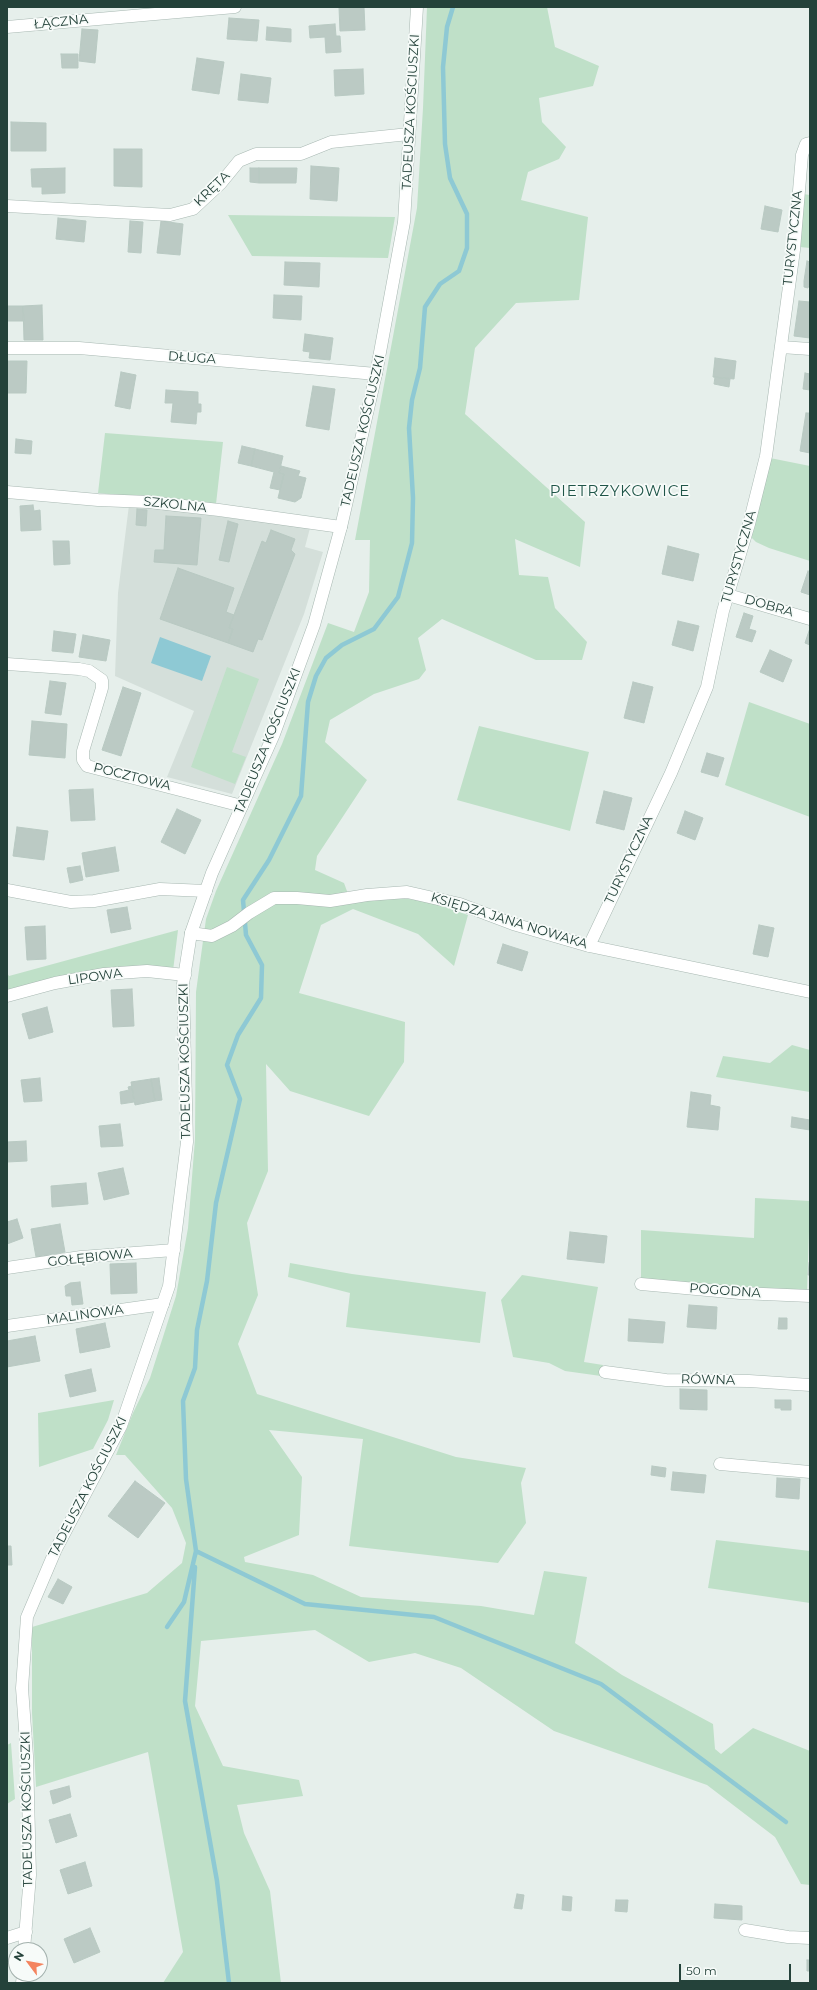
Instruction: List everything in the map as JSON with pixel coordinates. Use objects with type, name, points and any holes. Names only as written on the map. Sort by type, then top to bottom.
[{"type":"street","name":"ŁĄCZNA","points":[[7,27],[236,7]]},
{"type":"street","name":"TADEUSZA KOŚCIUSZKI","points":[[25,1942],[30,1875],[27,1756],[22,1688],[28,1617],[56,1548],[121,1426],[169,1286],[186,1142],[183,984],[191,933],[206,891],[274,734],[314,625],[341,527],[376,374],[404,222],[417,7]]},
{"type":"street","name":"KRĘTA","points":[[7,206],[170,215],[193,209],[221,183],[239,161],[256,154],[301,154],[332,142],[409,134]]},
{"type":"street","name":"TURYSTYCZNA","points":[[589,946],[671,773],[707,687],[728,595],[749,524],[766,456],[794,250],[802,155],[808,144]]},
{"type":"street","points":[[781,347],[810,349]]},
{"type":"street","name":"DŁUGA","points":[[7,348],[79,348],[376,374]]},
{"type":"street","name":"SZKOLNA","points":[[7,492],[98,500],[149,502],[341,527]]},
{"type":"street","name":"DOBRA","points":[[728,595],[810,619]]},
{"type":"street","name":"POCZTOWA","points":[[7,664],[80,669],[89,671],[102,680],[102,688],[84,751],[83,760],[87,766],[242,806]]},
{"type":"street","points":[[7,890],[71,902],[94,901],[160,889],[206,891]]},
{"type":"street","name":"KSIĘDZA JANA NOWAKA","points":[[191,933],[212,936],[236,923],[249,913],[274,898],[330,901],[367,895],[407,892],[460,904],[514,924],[589,946],[810,992]]},
{"type":"street","name":"LIPOWA","points":[[7,996],[55,982],[104,974],[147,971],[185,974]]},
{"type":"street","name":"GOŁĘBIOWA","points":[[7,1268],[81,1257],[174,1250]]},
{"type":"street","name":"POGODNA","points":[[641,1284],[740,1293],[810,1296]]},
{"type":"street","name":"MALINOWA","points":[[7,1326],[163,1304]]},
{"type":"street","name":"RÓWNA","points":[[605,1372],[666,1380],[749,1381],[810,1386]]},
{"type":"street","points":[[720,1464],[810,1472]]},
{"type":"street","points":[[745,1930],[788,1937],[810,1938]]},
{"type":"street","points":[[7,1938],[26,1932]]},
{"type":"shaded area","points":[[129,505],[310,528],[305,547],[323,552],[304,614],[232,794],[167,777],[194,711],[115,676],[118,593]]},
{"type":"green space","points":[[427,7],[547,7],[555,47],[599,66],[593,86],[539,98],[542,122],[566,147],[559,159],[528,172],[521,200],[588,217],[579,300],[516,303],[475,348],[465,414],[585,522],[580,567],[515,539],[519,575],[548,577],[555,608],[587,642],[582,660],[536,660],[442,619],[418,638],[426,670],[419,679],[374,694],[330,720],[325,742],[367,780],[317,856],[315,870],[344,883],[351,902],[402,898],[429,902],[468,915],[454,966],[418,934],[353,909],[321,925],[299,993],[405,1022],[404,1062],[369,1116],[290,1091],[266,1064],[268,1171],[247,1223],[258,1295],[238,1344],[257,1394],[456,1457],[526,1468],[521,1483],[526,1523],[498,1563],[349,1546],[363,1439],[269,1430],[302,1477],[299,1535],[244,1557],[245,1562],[313,1575],[361,1597],[481,1606],[534,1615],[544,1571],[587,1577],[575,1643],[622,1675],[713,1724],[715,1749],[721,1754],[753,1728],[810,1751],[810,1885],[801,1884],[775,1837],[707,1785],[554,1731],[461,1668],[415,1653],[369,1662],[315,1630],[201,1641],[195,1706],[223,1766],[299,1780],[303,1796],[237,1805],[244,1833],[270,1891],[281,1983],[163,1983],[183,1952],[148,1752],[36,1787],[32,1713],[32,1627],[147,1593],[182,1563],[186,1543],[172,1508],[125,1455],[116,1455],[133,1413],[150,1378],[176,1296],[188,1228],[195,1139],[196,992],[206,919],[216,891],[282,744],[328,623],[354,632],[369,592],[370,540],[355,540],[417,208]]},
{"type":"green space","points":[[803,194],[810,195],[810,248],[800,247]]},
{"type":"green space","points":[[228,215],[395,217],[388,258],[252,256]]},
{"type":"green space","points":[[105,433],[223,442],[216,504],[98,493]]},
{"type":"green space","points":[[770,458],[810,466],[810,561],[769,548],[756,542],[750,536]]},
{"type":"green space","points":[[227,667],[259,679],[232,752],[246,757],[235,784],[191,767]]},
{"type":"green space","points":[[749,702],[810,724],[810,817],[725,785]]},
{"type":"green space","points":[[479,726],[589,752],[570,831],[457,800]]},
{"type":"green space","points":[[178,930],[173,971],[7,993],[7,973],[9,976]]},
{"type":"green space","points":[[792,1045],[810,1050],[810,1092],[716,1077],[723,1056],[770,1063]]},
{"type":"green space","points":[[755,1198],[810,1201],[807,1291],[737,1288],[641,1279],[641,1230],[754,1238]]},
{"type":"green space","points":[[290,1263],[352,1274],[486,1292],[480,1343],[346,1327],[350,1293],[288,1277]]},
{"type":"green space","points":[[522,1275],[598,1287],[584,1362],[603,1365],[601,1376],[565,1371],[549,1363],[513,1357],[501,1300]]},
{"type":"green space","points":[[114,1400],[108,1420],[93,1449],[39,1467],[38,1413]]},
{"type":"green space","points":[[716,1540],[810,1551],[810,1603],[708,1588]]},
{"type":"green space","points":[[11,1743],[15,1799],[7,1804],[7,1745]]},
{"type":"water","points":[[160,637],[211,656],[202,681],[151,663]]},
{"type":"building","points":[[339,7],[364,7],[365,30],[340,31]]},
{"type":"building","points":[[229,18],[259,20],[257,41],[227,39]]},
{"type":"building","points":[[335,24],[336,36],[340,36],[341,52],[326,53],[325,37],[310,38],[309,26]]},
{"type":"building","points":[[267,27],[291,29],[291,42],[266,40]]},
{"type":"building","points":[[82,29],[98,30],[95,63],[79,61]]},
{"type":"building","points":[[61,54],[78,54],[78,68],[62,68]]},
{"type":"building","points":[[197,58],[224,62],[219,94],[192,90]]},
{"type":"building","points":[[363,69],[364,94],[335,96],[334,70]]},
{"type":"building","points":[[241,74],[271,78],[268,103],[238,100]]},
{"type":"building","points":[[11,122],[46,123],[46,151],[11,151]]},
{"type":"building","points":[[114,149],[142,149],[142,187],[114,186]]},
{"type":"building","points":[[311,166],[339,168],[337,201],[310,199]]},
{"type":"building","points":[[65,168],[65,193],[42,194],[42,187],[32,187],[31,169]]},
{"type":"building","points":[[250,168],[259,168],[259,183],[250,182]]},
{"type":"building","points":[[259,168],[297,168],[296,183],[259,183]]},
{"type":"building","points":[[765,206],[782,210],[778,232],[761,229]]},
{"type":"building","points":[[58,218],[86,221],[84,242],[56,239]]},
{"type":"building","points":[[130,221],[143,222],[141,253],[128,252]]},
{"type":"building","points":[[161,221],[183,224],[180,255],[157,253]]},
{"type":"building","points":[[807,261],[810,262],[810,282],[808,288],[804,287]]},
{"type":"building","points":[[285,262],[320,263],[319,287],[284,285]]},
{"type":"building","points":[[274,295],[302,296],[301,320],[273,318]]},
{"type":"building","points":[[799,301],[810,302],[810,338],[794,336]]},
{"type":"building","points":[[42,305],[43,340],[24,340],[23,306]]},
{"type":"building","points":[[7,306],[23,306],[24,321],[7,321]]},
{"type":"building","points":[[305,334],[333,338],[330,360],[309,358],[310,352],[303,351]]},
{"type":"building","points":[[715,358],[736,361],[734,379],[713,377]]},
{"type":"building","points":[[7,361],[27,361],[26,393],[7,393]]},
{"type":"building","points":[[121,372],[136,375],[130,409],[115,406]]},
{"type":"building","points":[[805,373],[810,374],[810,390],[803,389]]},
{"type":"building","points":[[715,377],[730,379],[729,387],[714,384]]},
{"type":"building","points":[[313,386],[335,389],[329,430],[306,426]]},
{"type":"building","points":[[166,390],[198,392],[198,404],[201,404],[201,412],[197,412],[196,424],[171,422],[173,403],[165,403]]},
{"type":"building","points":[[806,413],[810,413],[810,453],[800,451]]},
{"type":"building","points":[[16,439],[32,441],[31,454],[15,453]]},
{"type":"building","points":[[242,446],[255,449],[251,466],[238,463]]},
{"type":"building","points":[[255,449],[283,456],[279,473],[284,474],[280,490],[270,488],[274,472],[251,466]]},
{"type":"building","points":[[281,466],[300,471],[298,476],[306,478],[301,498],[295,502],[278,498],[284,474],[279,473]]},
{"type":"building","points":[[33,505],[34,511],[40,510],[41,530],[21,531],[20,506]]},
{"type":"building","points":[[137,509],[147,510],[146,526],[136,525]]},
{"type":"building","points":[[166,516],[201,518],[197,565],[154,562],[155,550],[164,550]]},
{"type":"building","points":[[228,521],[238,524],[229,562],[219,560]]},
{"type":"building","points":[[271,530],[295,539],[291,550],[295,554],[262,640],[258,639],[253,652],[228,643],[233,629],[229,628],[262,541],[266,543]]},
{"type":"building","points":[[53,541],[69,541],[70,564],[54,565]]},
{"type":"building","points":[[668,546],[699,554],[693,581],[662,574]]},
{"type":"building","points":[[178,568],[234,588],[226,612],[234,615],[229,628],[233,629],[228,643],[160,619]]},
{"type":"building","points":[[808,571],[810,572],[810,595],[801,592]]},
{"type":"building","points":[[744,613],[753,616],[749,629],[756,631],[752,642],[736,637]]},
{"type":"building","points":[[678,621],[699,626],[693,651],[672,645]]},
{"type":"building","points":[[810,628],[810,645],[805,643]]},
{"type":"building","points":[[54,631],[76,634],[73,653],[52,651]]},
{"type":"building","points":[[83,635],[110,640],[106,661],[79,657]]},
{"type":"building","points":[[770,650],[792,660],[783,682],[760,672]]},
{"type":"building","points":[[50,681],[66,683],[61,715],[45,713]]},
{"type":"building","points":[[633,682],[653,687],[644,723],[624,718]]},
{"type":"building","points":[[123,687],[141,693],[121,756],[102,750]]},
{"type":"building","points":[[32,721],[67,724],[65,758],[29,755]]},
{"type":"building","points":[[707,753],[724,758],[718,777],[701,772]]},
{"type":"building","points":[[93,789],[95,820],[71,821],[69,790]]},
{"type":"building","points":[[604,791],[632,798],[624,830],[596,823]]},
{"type":"building","points":[[177,809],[201,820],[185,854],[161,842]]},
{"type":"building","points":[[685,811],[703,818],[695,840],[677,833]]},
{"type":"building","points":[[17,827],[48,831],[44,860],[13,856]]},
{"type":"building","points":[[115,847],[119,871],[86,877],[82,853]]},
{"type":"building","points":[[80,866],[83,880],[70,883],[67,868]]},
{"type":"building","points":[[127,907],[131,929],[111,933],[107,910]]},
{"type":"building","points":[[759,925],[774,928],[768,957],[753,954]]},
{"type":"building","points":[[45,926],[46,959],[27,960],[25,927]]},
{"type":"building","points":[[503,944],[528,952],[522,971],[497,963]]},
{"type":"building","points":[[132,989],[134,1026],[113,1027],[111,990]]},
{"type":"building","points":[[47,1007],[53,1032],[29,1039],[22,1014]]},
{"type":"building","points":[[40,1078],[42,1101],[24,1102],[21,1080]]},
{"type":"building","points":[[159,1078],[162,1100],[155,1101],[151,1079]]},
{"type":"building","points":[[151,1079],[155,1101],[135,1105],[131,1082]]},
{"type":"building","points":[[132,1086],[134,1102],[121,1104],[120,1092],[129,1090],[128,1087]]},
{"type":"building","points":[[691,1092],[711,1095],[710,1105],[720,1107],[718,1130],[687,1127]]},
{"type":"building","points":[[792,1117],[810,1120],[810,1130],[791,1127]]},
{"type":"building","points":[[120,1124],[123,1146],[101,1147],[99,1126]]},
{"type":"building","points":[[26,1141],[27,1161],[7,1162],[7,1142]]},
{"type":"building","points":[[123,1168],[129,1194],[104,1200],[98,1173]]},
{"type":"building","points":[[86,1183],[88,1204],[52,1207],[51,1186]]},
{"type":"building","points":[[17,1219],[23,1238],[7,1244],[7,1222]]},
{"type":"building","points":[[60,1224],[65,1252],[36,1257],[31,1229]]},
{"type":"building","points":[[570,1232],[607,1236],[604,1263],[567,1259]]},
{"type":"building","points":[[136,1263],[137,1293],[111,1294],[110,1264]]},
{"type":"building","points":[[809,1263],[810,1275],[808,1275]]},
{"type":"building","points":[[80,1282],[83,1304],[72,1305],[71,1296],[66,1296],[65,1286],[70,1283]]},
{"type":"building","points":[[689,1305],[717,1307],[716,1329],[687,1327]]},
{"type":"building","points":[[779,1318],[787,1318],[787,1329],[778,1329]]},
{"type":"building","points":[[629,1319],[665,1322],[663,1343],[628,1341]]},
{"type":"building","points":[[105,1323],[110,1347],[80,1353],[76,1329]]},
{"type":"building","points":[[35,1336],[40,1361],[7,1367],[7,1341]]},
{"type":"building","points":[[91,1369],[96,1391],[70,1397],[65,1375]]},
{"type":"building","points":[[680,1389],[707,1390],[707,1410],[680,1409]]},
{"type":"building","points":[[775,1400],[791,1400],[791,1410],[781,1410],[781,1408],[775,1408]]},
{"type":"building","points":[[652,1466],[666,1468],[665,1477],[651,1475]]},
{"type":"building","points":[[673,1472],[706,1475],[704,1493],[671,1490]]},
{"type":"building","points":[[777,1478],[800,1479],[799,1499],[776,1497]]},
{"type":"building","points":[[135,1481],[165,1503],[138,1538],[108,1516]]},
{"type":"building","points":[[7,1546],[11,1546],[12,1565],[7,1565]]},
{"type":"building","points":[[58,1579],[72,1587],[63,1604],[48,1597]]},
{"type":"building","points":[[69,1786],[71,1797],[53,1804],[50,1791]]},
{"type":"building","points":[[70,1814],[77,1836],[56,1843],[49,1820]]},
{"type":"building","points":[[85,1862],[92,1886],[68,1894],[60,1870]]},
{"type":"building","points":[[517,1894],[524,1895],[522,1909],[514,1908]]},
{"type":"building","points":[[563,1896],[572,1897],[571,1911],[562,1910]]},
{"type":"building","points":[[616,1900],[628,1900],[627,1912],[615,1911]]},
{"type":"building","points":[[715,1904],[742,1906],[742,1920],[714,1918]]},
{"type":"building","points":[[90,1928],[100,1952],[74,1963],[64,1939]]},
{"type":"building","points":[[807,1960],[810,1960],[810,1971],[807,1971]]},
{"type":"waterway","points":[[167,1627],[184,1602],[196,1551],[186,1479],[183,1401],[195,1368],[197,1330],[207,1281],[216,1203],[240,1099],[227,1065],[238,1035],[261,998],[262,965],[246,935],[243,900],[269,860],[301,796],[308,702],[316,676],[326,658],[342,645],[374,629],[398,597],[412,543],[413,498],[409,428],[412,400],[420,368],[425,307],[440,284],[459,271],[467,248],[467,214],[450,178],[445,144],[443,67],[447,27],[453,7]]},
{"type":"waterway","points":[[196,1553],[196,1551],[305,1604],[434,1617],[601,1684],[786,1822]]},
{"type":"waterway","points":[[195,1567],[185,1701],[217,1881],[229,1983]]},
{"type":"district","name":"PIETRZYKOWICE","points":[[620,492]]}]
